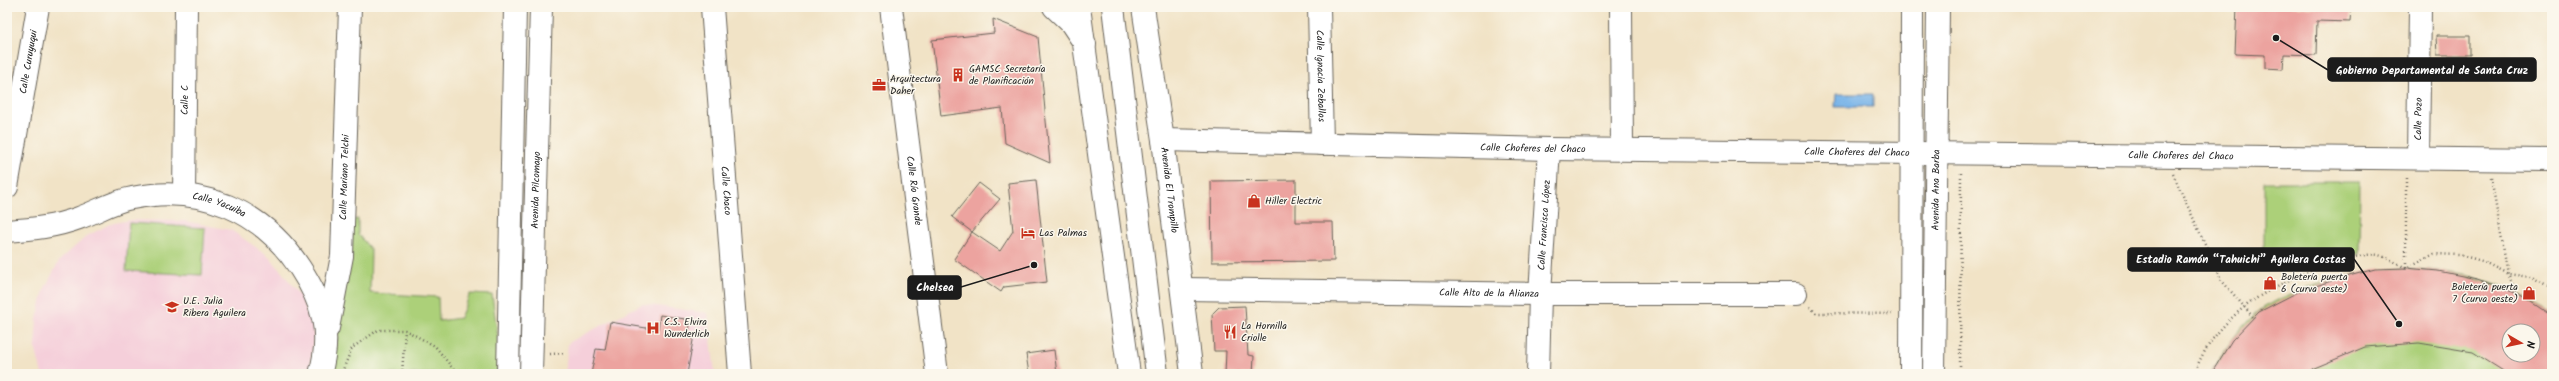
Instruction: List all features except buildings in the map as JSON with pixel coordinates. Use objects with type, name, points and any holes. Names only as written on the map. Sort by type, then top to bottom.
[{"type":"street","name":"Calle Curuyuqui","points":[[7,187],[11,142],[38,7]]},
{"type":"street","name":"Calle C","points":[[184,194],[186,7]]},
{"type":"street","name":"Calle Mariano Telchi","points":[[325,346],[342,256],[350,7]]},
{"type":"street","points":[[508,374],[516,7]]},
{"type":"street","name":"Avenida Pilcomayo","points":[[531,374],[541,7]]},
{"type":"street","name":"Calle Chaco","points":[[712,7],[740,374]]},
{"type":"street","name":"Calle Río Grande","points":[[891,7],[937,374]]},
{"type":"street","points":[[1054,7],[1071,23],[1085,44]]},
{"type":"street","points":[[1080,7],[1129,374]]},
{"type":"street","points":[[1113,7],[1157,374]]},
{"type":"street","name":"Avenida El Trompillo","points":[[1143,7],[1163,140],[1192,374]]},
{"type":"street","name":"Calle Ignacia Zeballos","points":[[1319,7],[1322,144]]},
{"type":"street","points":[[1621,7],[1622,149]]},
{"type":"street","points":[[1911,374],[1912,7]]},
{"type":"street","name":"Avenida Ana Barba","points":[[1934,374],[1938,7]]},
{"type":"street","name":"Calle Pozo","points":[[2418,158],[2420,7]]},
{"type":"street","name":"Calle Choferes del Chaco","points":[[1163,140],[1548,149],[2552,160]]},
{"type":"street","name":"Calle Francisca López","points":[[1538,374],[1540,294],[1548,149]]},
{"type":"street","name":"Calle Yacuiba","points":[[7,231],[59,225],[132,198],[184,194],[215,201],[240,211],[264,225],[283,244],[311,284],[323,314],[325,346],[320,374]]},
{"type":"street","name":"Calle Alto de la Alianza","points":[[1182,289],[1540,294],[1796,294]]},
{"type":"street","points":[[325,346],[328,374]]},
{"type":"street","points":[[1187,374],[1189,352]]},
{"type":"path","points":[[1960,374],[1961,167]]},
{"type":"path","points":[[2172,173],[2222,281],[2253,317]]},
{"type":"path","points":[[2406,176],[2406,268]]},
{"type":"path","points":[[2491,177],[2508,274],[2516,292]]},
{"type":"path","points":[[2406,268],[2434,254],[2460,255],[2482,261],[2508,274],[2530,276],[2552,290]]},
{"type":"path","points":[[2194,374],[2200,358],[2224,324],[2256,296],[2299,276],[2361,256],[2379,256],[2406,268]]},
{"type":"path","points":[[1796,294],[1816,313],[1911,315]]},
{"type":"path","points":[[341,374],[352,348],[378,330],[405,330],[435,346],[456,374]]},
{"type":"path","points":[[402,374],[405,330]]},
{"type":"shaded area","name":"U.E. Julia Ribera Aguilera","points":[[130,220],[184,221],[231,230],[270,257],[300,295],[314,330],[310,374],[42,374],[35,347],[37,319],[44,290],[59,261],[87,236],[110,224]]},
{"type":"shaded area","name":"C.S. Elvira Wunderlich","points":[[642,304],[708,313],[715,374],[565,374],[568,343]]},
{"type":"green space","points":[[2264,182],[2360,182],[2359,253],[2264,253]]},
{"type":"green space","points":[[358,219],[358,234],[371,250],[370,293],[438,297],[439,321],[460,318],[470,294],[492,295],[498,337],[497,374],[333,374],[350,220]]},
{"type":"green space","points":[[129,223],[205,228],[202,275],[126,271]]},
{"type":"green space","points":[[2406,268],[2462,275],[2503,286],[2525,297],[2552,316],[2552,374],[2211,374],[2226,349],[2252,317],[2259,311],[2274,302],[2310,286],[2330,280],[2370,272]]},
{"type":"water","points":[[1836,94],[1873,94],[1873,107],[1835,107]]},
{"type":"place","name":"Gobierno Departamental de Santa Cruz","points":[[2276,38]]},
{"type":"place","name":"GAMSC Secretaría de Planificación","points":[[958,75]]},
{"type":"place","name":"Arquitectura Daher","points":[[879,85]]},
{"type":"place","name":"Hiller Electric","points":[[1254,201]]},
{"type":"place","name":"Las Palmas","points":[[1028,233]]},
{"type":"place","name":"Chelsea","points":[[1034,265]]},
{"type":"place","name":"Boletería puerta 6 (curva oeste)","points":[[2270,283]]},
{"type":"place","name":"Boletería puerta 7 (curva oeste)","points":[[2529,293]]},
{"type":"place","name":"U.E. Julia Ribera Aguilera","points":[[172,307]]},
{"type":"place","name":"Estadio Ramón “Tahuichi” Aguilera Costas","points":[[2399,324]]},
{"type":"place","name":"C.S. Elvira Wunderlich","points":[[653,328]]},
{"type":"place","name":"La Hornilla Criolle","points":[[1230,332]]}]
